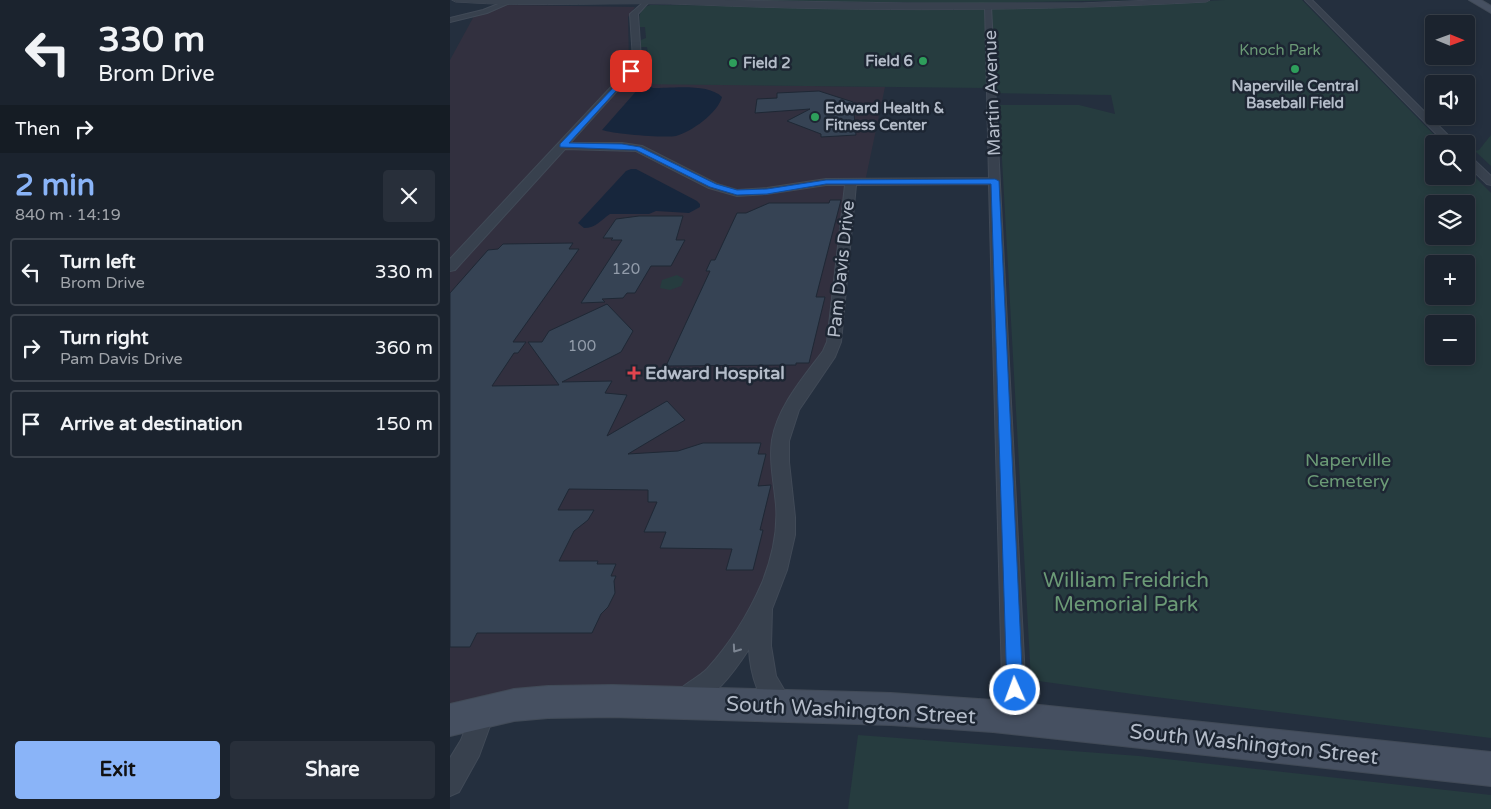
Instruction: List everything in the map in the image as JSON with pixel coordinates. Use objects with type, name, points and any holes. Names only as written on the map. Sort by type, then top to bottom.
[{"type":"main road","points":[[1474,0],[1491,10]]},
{"type":"main road","name":"South Washington Street","points":[[450,720],[514,705],[548,702],[612,701],[891,709],[1015,719],[1491,769]]},
{"type":"street","points":[[456,0],[484,2],[988,6],[1206,0]]},
{"type":"street","points":[[1074,5],[1164,0]]},
{"type":"street","points":[[1308,0],[1443,135]]},
{"type":"street","points":[[450,20],[489,11],[507,1]]},
{"type":"street","points":[[450,267],[631,71],[636,59],[634,14],[645,2]]},
{"type":"street","name":"Martin Avenue","points":[[988,6],[1015,719]]},
{"type":"street","points":[[563,146],[622,146],[638,148],[713,186],[737,192],[767,191],[812,183],[995,181]]},
{"type":"street","points":[[1475,167],[1491,182]]},
{"type":"street","name":"Pam Davis Drive","points":[[679,703],[704,686],[724,666],[762,608],[782,554],[786,515],[780,446],[782,431],[789,411],[830,353],[834,342],[851,182]]},
{"type":"street","name":"Pam Davis Drive","points":[[762,608],[760,660],[766,681],[781,705]]},
{"type":"street","points":[[450,783],[470,747],[483,712]]},
{"type":"shaded area","name":"Edward Hospital","points":[[506,5],[635,7],[628,17],[629,64],[616,83],[885,87],[865,182],[851,182],[834,340],[786,417],[778,570],[705,688],[450,720],[450,60],[474,16]]},
{"type":"green space","points":[[629,0],[1140,0],[983,3]]},
{"type":"green space","points":[[1225,0],[1302,0],[1434,135],[1425,135],[1425,185],[1475,185],[1475,177],[1491,193],[1491,738],[1031,680],[999,105],[1079,105],[1115,114],[1111,95],[986,93],[986,88],[632,84],[646,65],[642,64],[642,56],[648,53],[647,47],[641,47],[641,40],[646,38],[645,27],[640,27],[640,17],[641,11],[650,5],[1087,7]]},
{"type":"green space","points":[[1491,135],[1491,166],[1475,151],[1479,150]]},
{"type":"green space","points":[[677,275],[684,279],[681,286],[670,290],[660,288],[662,280]]},
{"type":"green space","points":[[858,735],[1139,756],[1491,795],[1491,809],[848,809]]},
{"type":"water","points":[[649,86],[653,88],[699,88],[716,93],[722,97],[715,109],[703,121],[676,136],[639,135],[602,130],[639,88]]},
{"type":"water","points":[[636,169],[697,201],[700,207],[689,213],[656,211],[649,214],[610,214],[588,228],[584,228],[578,223],[626,171]]},
{"type":"building","name":"Edward Health & Fitness Center","points":[[819,91],[853,102],[856,135],[821,137],[821,134],[787,121],[810,109],[755,113],[757,99],[777,98],[777,93]]},
{"type":"building","points":[[830,200],[841,200],[816,297],[825,297],[809,363],[796,363],[796,365],[666,366],[710,271],[706,271],[711,260],[715,260],[737,213],[746,213],[769,203],[829,203]]},
{"type":"building","points":[[639,216],[683,216],[676,240],[685,240],[671,266],[651,266],[635,293],[627,293],[623,298],[602,299],[605,302],[581,303],[622,240],[603,238],[616,219]]},
{"type":"building","points":[[573,243],[569,249],[579,249],[513,342],[526,342],[518,353],[514,353],[492,386],[559,385],[528,342],[542,342],[549,331],[607,304],[633,331],[621,352],[562,382],[612,381],[605,393],[627,395],[607,436],[667,401],[685,420],[628,454],[678,451],[703,443],[761,443],[758,454],[766,454],[758,486],[771,485],[753,570],[726,570],[732,549],[660,548],[666,532],[644,532],[657,502],[648,502],[648,490],[569,489],[558,510],[594,510],[588,520],[574,531],[559,561],[598,561],[597,564],[616,564],[611,576],[616,576],[614,581],[615,593],[608,607],[601,614],[592,633],[477,633],[470,647],[450,647],[450,293],[488,250],[498,249],[503,244]]},
{"type":"place","name":"Field 6","points":[[923,61]]},
{"type":"place","name":"Field 2","points":[[733,63]]},
{"type":"place","name":"Naperville Central Baseball Field","points":[[1295,69]]},
{"type":"place","name":"Edward Health & Fitness Center","points":[[815,117]]},
{"type":"place","name":"Edward Hospital","points":[[634,373]]},
{"type":"route","points":[[631,71],[563,146],[622,146],[638,148],[713,186],[737,192],[767,191],[826,182],[995,181],[1015,690]]},
{"type":"park label","name":"Knoch Park","points":[[1280,50]]},
{"type":"park label","name":"Naperville Cemetery","points":[[1348,470]]},
{"type":"park label","name":"William Freidrich Memorial Park","points":[[1126,592]]}]
